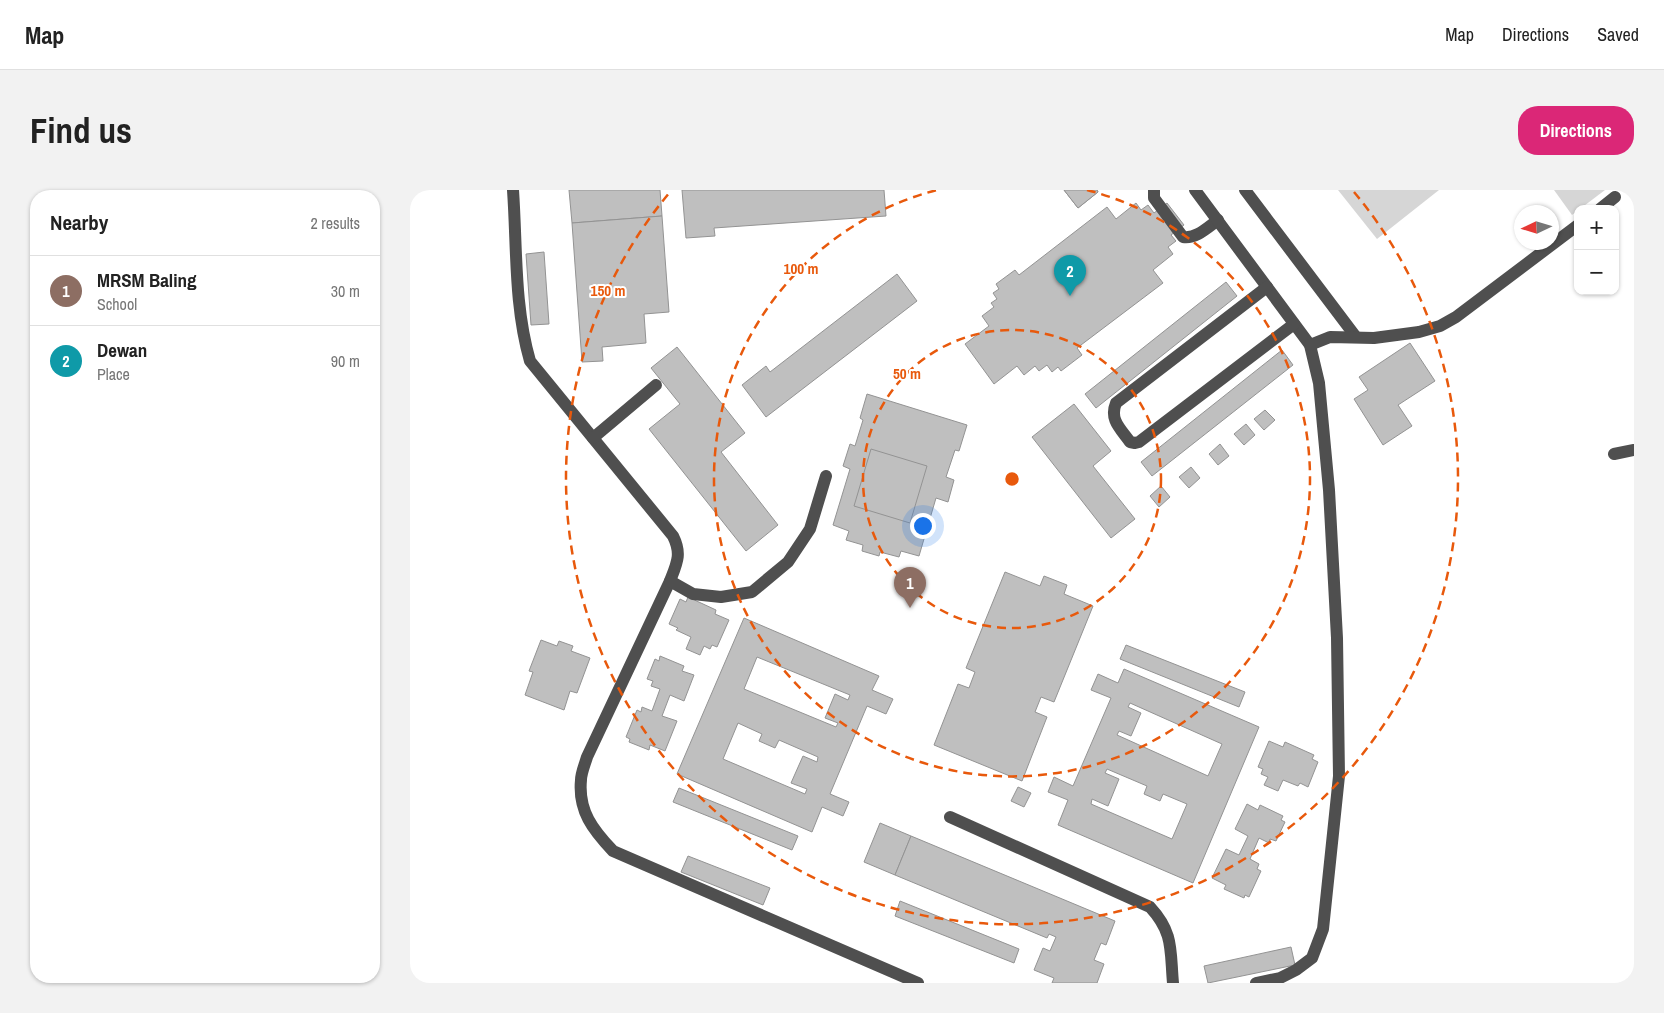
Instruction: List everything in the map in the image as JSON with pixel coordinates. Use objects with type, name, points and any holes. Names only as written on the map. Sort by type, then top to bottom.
[{"type":"street","points":[[513,190],[520,310],[523,337],[530,361],[673,536],[678,547],[677,562],[670,582],[587,757],[581,780],[585,814],[594,831],[613,850],[918,983]]},
{"type":"street","points":[[1154,190],[1154,198],[1183,236],[1188,238],[1195,236],[1218,220]]},
{"type":"street","points":[[1196,190],[1310,345],[1319,383],[1329,490],[1337,638],[1339,776],[1323,929],[1312,958],[1296,970],[1280,978],[1256,983]]},
{"type":"street","points":[[1245,190],[1356,337]]},
{"type":"street","points":[[1605,205],[1615,197]]},
{"type":"street","points":[[1310,345],[1330,337],[1374,338],[1419,332],[1440,326],[1456,317],[1574,229]]},
{"type":"street","points":[[1267,288],[1116,403],[1113,418],[1130,442],[1139,442],[1294,324]]},
{"type":"street","points":[[593,438],[656,385]]},
{"type":"street","points":[[1614,454],[1634,450]]},
{"type":"street","points":[[670,582],[693,594],[721,597],[752,592],[788,562],[810,529],[826,476]]},
{"type":"street","points":[[950,817],[1150,907],[1161,919],[1169,936],[1173,983]]},
{"type":"shaded area","points":[[1338,190],[1439,190],[1377,239]]},
{"type":"shaded area","points":[[1554,190],[1605,190],[1585,205],[1574,205],[1574,213],[1572,215]]},
{"type":"building","points":[[569,190],[660,190],[662,216],[572,223]]},
{"type":"building","points":[[682,190],[884,190],[886,216],[714,228],[715,236],[686,238]]},
{"type":"building","points":[[1064,190],[1097,190],[1098,192],[1078,208]]},
{"type":"building","points":[[1064,190],[1097,190],[1098,192],[1078,208]]},
{"type":"building","points":[[1136,203],[1141,210],[1148,205],[1154,213],[1167,203],[1184,225],[1171,235],[1176,241],[1168,247],[1173,254],[1153,270],[1163,283],[1077,348],[1082,355],[1061,371],[1058,367],[1052,372],[1047,365],[1039,371],[1035,366],[1024,375],[1017,366],[994,384],[965,344],[989,326],[982,316],[994,307],[991,303],[997,299],[993,293],[999,289],[996,284],[1015,270],[1019,275],[1107,207],[1116,219]]},
{"type":"building","points":[[662,216],[669,312],[644,314],[646,343],[602,347],[603,361],[582,362],[572,223]]},
{"type":"building","points":[[544,252],[549,324],[531,325],[526,254]]},
{"type":"building","points":[[897,274],[917,301],[766,417],[742,385],[766,366],[770,372]]},
{"type":"building","points":[[1226,282],[1237,296],[1096,408],[1085,394]]},
{"type":"building","points":[[1410,343],[1435,381],[1398,405],[1412,426],[1383,445],[1354,399],[1368,390],[1359,377]]},
{"type":"building","points":[[677,347],[745,433],[721,452],[778,525],[746,551],[649,429],[680,404],[651,368]]},
{"type":"building","points":[[1282,350],[1293,365],[1152,476],[1141,462]]},
{"type":"building","points":[[867,394],[967,425],[959,451],[955,450],[946,477],[954,480],[948,502],[936,498],[919,556],[901,551],[899,557],[880,552],[879,556],[862,551],[863,545],[846,540],[849,531],[833,525],[850,469],[843,466],[850,444],[855,446],[863,420],[860,418]]},
{"type":"building","points":[[1074,404],[1111,451],[1093,466],[1135,519],[1111,538],[1032,437]]},
{"type":"building","points":[[1265,410],[1275,420],[1264,430],[1254,419]]},
{"type":"building","points":[[1246,424],[1255,435],[1244,445],[1234,434]]},
{"type":"building","points":[[1220,444],[1229,456],[1218,465],[1209,454]]},
{"type":"building","points":[[871,449],[927,466],[910,523],[854,506]]},
{"type":"building","points":[[1191,467],[1200,478],[1189,488],[1179,477]]},
{"type":"building","points":[[1161,486],[1170,497],[1159,507],[1150,496]]},
{"type":"building","points":[[1005,572],[1040,586],[1044,576],[1067,585],[1064,594],[1093,606],[1054,702],[1041,697],[1035,712],[1047,717],[1022,781],[934,745],[958,684],[969,688],[975,672],[966,668]]},
{"type":"building","points":[[688,597],[716,610],[715,614],[729,620],[717,647],[712,645],[710,649],[704,646],[700,655],[686,649],[691,637],[676,630],[678,628],[669,624],[680,599],[686,602]]},
{"type":"building","points":[[744,618],[879,676],[872,690],[893,699],[886,714],[867,706],[830,794],[849,802],[843,816],[822,807],[812,832],[677,774]],"holes":[[[757,657],[850,695],[848,700],[835,694],[825,718],[838,723],[836,727],[744,689]],[[738,723],[762,734],[759,741],[775,748],[779,740],[818,757],[817,762],[803,756],[791,783],[807,789],[805,794],[723,759]]]},
{"type":"building","points":[[541,640],[557,646],[559,641],[573,646],[571,651],[590,658],[577,693],[570,691],[564,710],[525,695],[533,672],[529,671]]},
{"type":"building","points":[[1126,645],[1245,692],[1239,707],[1120,659]]},
{"type":"building","points":[[660,656],[684,666],[682,671],[694,675],[684,701],[670,695],[662,716],[677,721],[665,751],[650,745],[649,750],[629,742],[630,739],[626,737],[637,710],[641,712],[642,707],[652,711],[660,689],[651,686],[653,681],[647,679],[655,659],[659,661]]},
{"type":"building","points":[[1124,669],[1259,727],[1193,883],[1058,825],[1068,800],[1048,792],[1054,777],[1073,786],[1111,698],[1091,690],[1098,674],[1118,683]],"holes":[[[1130,703],[1222,744],[1208,776],[1117,735],[1119,731],[1131,736],[1141,713],[1128,707]],[[1107,769],[1147,786],[1144,794],[1160,801],[1163,794],[1187,804],[1172,839],[1091,804],[1092,799],[1108,806],[1119,779],[1105,773]]]},
{"type":"building","points":[[1269,741],[1283,747],[1285,742],[1314,755],[1312,759],[1318,762],[1308,787],[1300,783],[1298,786],[1283,780],[1278,791],[1264,785],[1268,777],[1261,774],[1263,769],[1258,767]]},
{"type":"building","points":[[1018,787],[1031,793],[1024,807],[1011,801]]},
{"type":"building","points":[[679,788],[798,836],[792,850],[673,802]]},
{"type":"building","points":[[1247,804],[1258,810],[1260,805],[1283,816],[1281,820],[1285,822],[1276,841],[1270,839],[1269,843],[1259,838],[1250,859],[1259,864],[1257,869],[1261,871],[1249,897],[1245,895],[1244,898],[1224,889],[1226,885],[1212,878],[1226,849],[1239,855],[1248,836],[1235,829]]},
{"type":"building","points":[[880,823],[911,836],[895,875],[864,862]]},
{"type":"building","points":[[911,836],[1115,921],[1106,945],[1101,943],[1094,960],[1104,964],[1097,983],[1052,983],[1054,978],[1034,970],[1043,948],[1050,951],[1056,937],[1049,934],[1047,938],[895,875]]},
{"type":"building","points":[[688,856],[770,888],[763,905],[681,872]]},
{"type":"building","points":[[900,901],[1019,949],[1014,963],[895,916]]},
{"type":"building","points":[[1291,947],[1295,965],[1208,983],[1204,966]]},
{"type":"place","name":"Dewan","points":[[1070,296]]},
{"type":"place","name":"MRSM Baling","points":[[910,608]]}]
